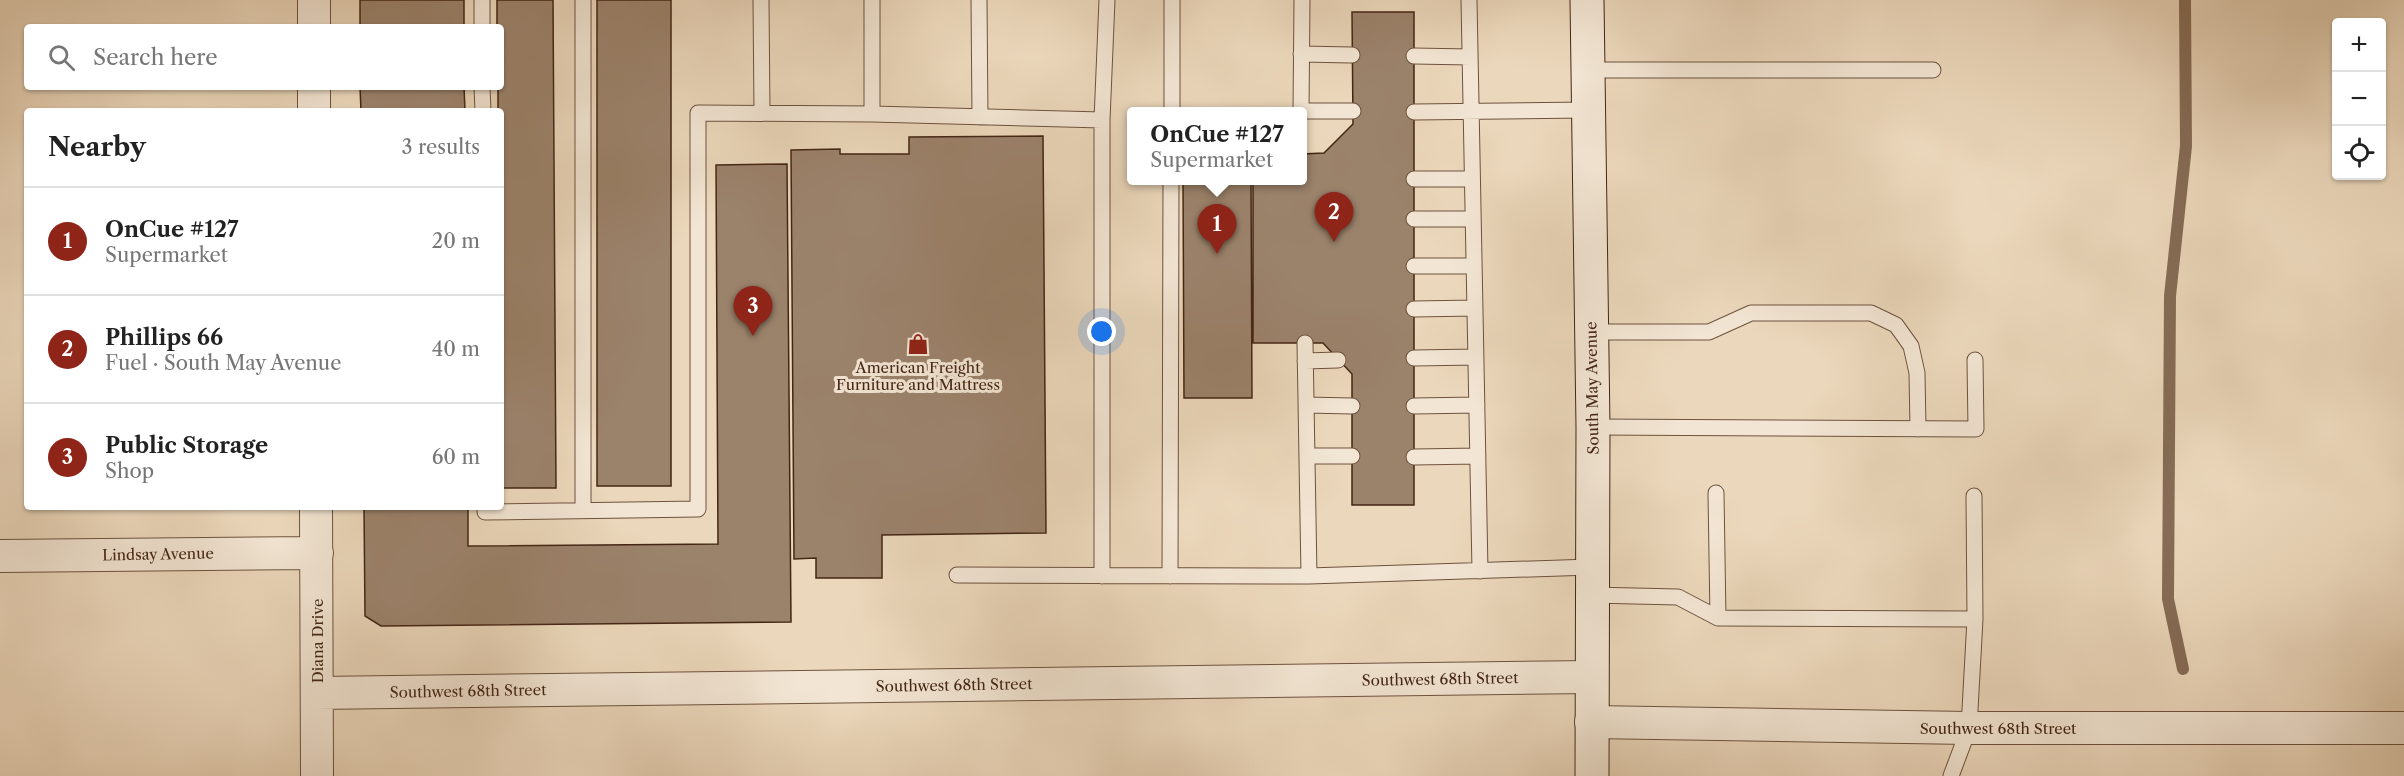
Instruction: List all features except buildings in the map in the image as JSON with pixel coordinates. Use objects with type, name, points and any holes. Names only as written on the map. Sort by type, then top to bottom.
[{"type":"main road","name":"South May Avenue","points":[[1587,0],[1593,427],[1592,776]]},
{"type":"street","points":[[314,0],[314,24]]},
{"type":"street","points":[[314,90],[314,108]]},
{"type":"street","name":"Diana Drive","points":[[316,510],[317,776]]},
{"type":"street","name":"Lindsay Avenue","points":[[0,556],[317,553]]},
{"type":"street","name":"Southwest 68th Street","points":[[317,693],[1591,677]]},
{"type":"street","name":"Southwest 68th Street","points":[[1591,722],[1969,728],[2404,728]]},
{"type":"lane","points":[[482,0],[482,24]]},
{"type":"lane","points":[[583,0],[583,510]]},
{"type":"lane","points":[[761,0],[762,113]]},
{"type":"lane","points":[[872,0],[872,114]]},
{"type":"lane","points":[[979,0],[980,117]]},
{"type":"lane","points":[[1102,576],[1102,120],[1107,0]]},
{"type":"lane","points":[[1172,0],[1172,107]]},
{"type":"lane","points":[[1301,107],[1302,0]]},
{"type":"lane","points":[[1469,0],[1480,571]]},
{"type":"lane","points":[[1301,54],[1352,55]]},
{"type":"lane","points":[[1414,56],[1470,57]]},
{"type":"lane","points":[[1587,70],[1933,70]]},
{"type":"lane","points":[[482,90],[483,108]]},
{"type":"lane","points":[[1414,112],[1587,110]]},
{"type":"lane","points":[[1307,111],[1353,111]]},
{"type":"lane","points":[[485,510],[485,512],[698,509],[698,113],[872,114],[1102,120]]},
{"type":"lane","points":[[1414,179],[1472,179]]},
{"type":"lane","points":[[1170,576],[1171,185]]},
{"type":"lane","points":[[1414,219],[1473,219]]},
{"type":"lane","points":[[1414,266],[1474,266]]},
{"type":"lane","points":[[1414,309],[1475,308]]},
{"type":"lane","points":[[1591,332],[1709,332],[1751,313],[1871,313],[1896,325],[1911,346],[1917,374],[1918,429]]},
{"type":"lane","points":[[1305,343],[1309,576]]},
{"type":"lane","points":[[1414,358],[1476,357]]},
{"type":"lane","points":[[1305,361],[1338,360]]},
{"type":"lane","points":[[1593,427],[1976,429],[1975,360]]},
{"type":"lane","points":[[1306,405],[1352,406]]},
{"type":"lane","points":[[1414,406],[1477,405]]},
{"type":"lane","points":[[1307,456],[1352,456]]},
{"type":"lane","points":[[1414,457],[1478,456]]},
{"type":"lane","points":[[1716,493],[1718,618]]},
{"type":"lane","points":[[1951,776],[1969,728],[1975,619],[1974,496]]},
{"type":"lane","points":[[957,574],[1309,576],[1480,571],[1591,581],[1678,597],[1718,618],[1975,619]]},
{"type":"waterway","points":[[2183,669],[2168,599],[2170,296],[2186,146],[2185,0]]},
{"type":"place","name":"Phillips 66","points":[[1334,242]]},
{"type":"place","name":"OnCue #127","points":[[1217,254]]},
{"type":"place","name":"Public Storage","points":[[753,336]]},
{"type":"place","name":"American Freight Furniture and Mattress","points":[[918,344]]}]
